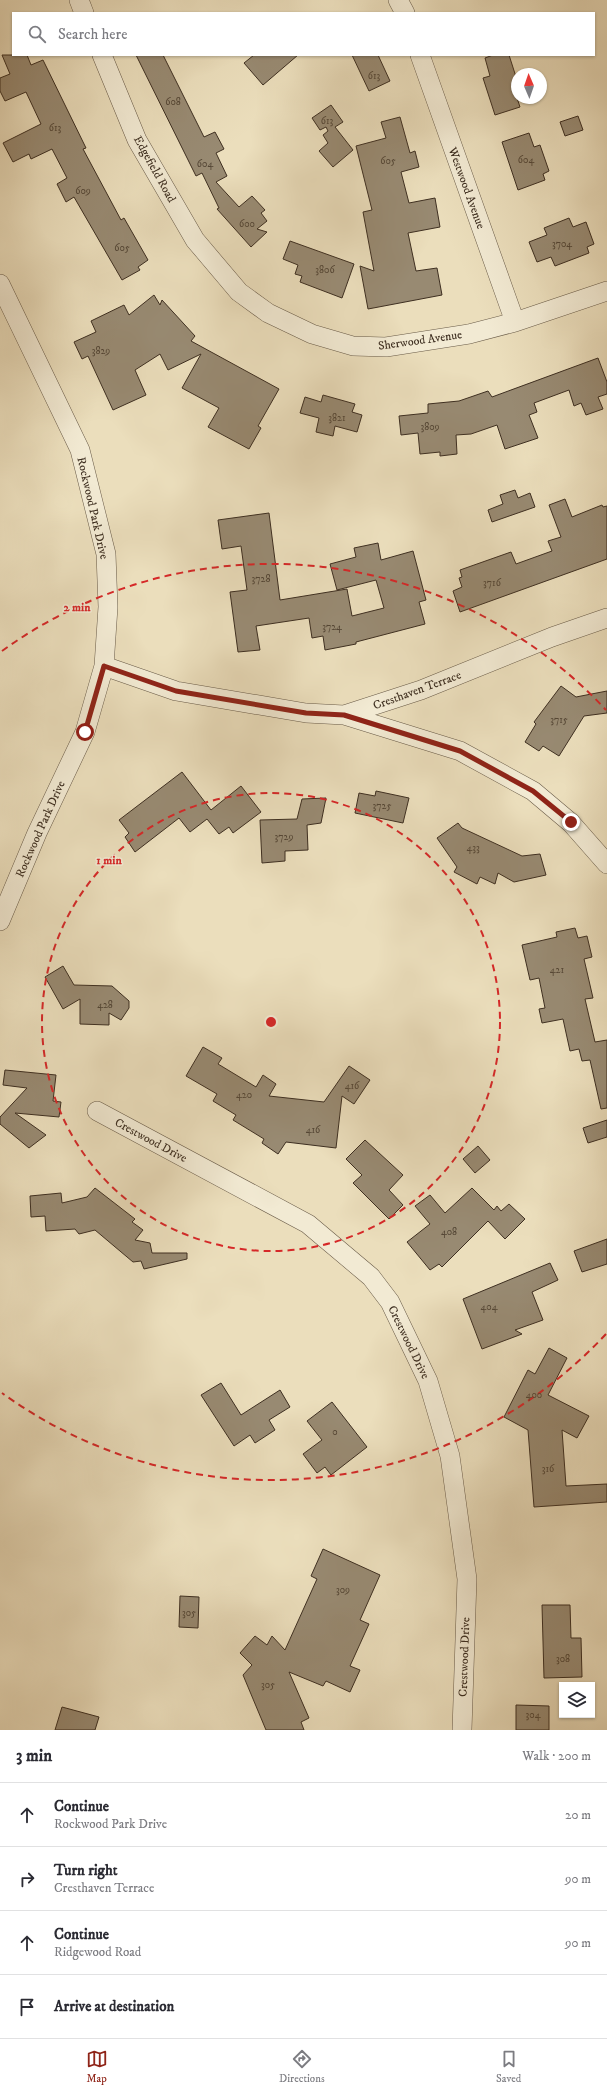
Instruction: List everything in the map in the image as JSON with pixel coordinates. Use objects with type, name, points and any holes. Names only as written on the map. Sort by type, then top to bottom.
[{"type":"street","points":[[79,0],[84,12]]},
{"type":"street","points":[[398,0],[404,12]]},
{"type":"street","name":"Edgefield Road","points":[[102,56],[137,140],[195,240],[223,275]]},
{"type":"street","name":"Westwood Avenue","points":[[420,56],[515,322]]},
{"type":"street","name":"Sherwood Avenue","points":[[223,275],[239,292],[268,314],[312,334],[353,346],[386,348],[469,334],[515,322],[607,291]]},
{"type":"street","name":"Rockwood Park Drive","points":[[0,284],[80,450],[106,554],[108,607],[104,666],[85,732],[37,833],[0,921]]},
{"type":"street","name":"Cresthaven Terrace","points":[[104,666],[176,691],[306,713],[344,715],[422,690],[552,637],[607,618]]},
{"type":"street","points":[[344,715],[460,751],[533,791],[571,822],[607,864]]},
{"type":"street","name":"Crestwood Drive","points":[[97,1111],[308,1224],[371,1277],[390,1302],[428,1381],[450,1456],[467,1579],[462,1730]]},
{"type":"building","points":[[2,55],[27,56],[31,65],[43,60],[86,148],[83,149],[121,220],[124,218],[148,260],[138,267],[140,270],[122,280],[74,197],[66,202],[57,184],[67,178],[52,149],[31,159],[29,154],[13,162],[3,143],[41,124],[26,92],[5,101],[0,91],[0,78],[10,74]]},
{"type":"building","points":[[136,56],[164,56],[204,137],[215,132],[224,149],[216,153],[227,176],[216,182],[239,207],[252,196],[265,210],[261,213],[267,221],[257,229],[267,232],[251,247],[217,209],[219,208],[202,173],[196,176]]},
{"type":"building","points":[[253,56],[297,56],[263,85],[244,63]]},
{"type":"building","points":[[352,56],[378,56],[390,81],[369,91]]},
{"type":"building","points":[[490,56],[509,56],[513,68],[511,68],[511,104],[519,104],[520,107],[495,115],[483,78],[490,76],[485,58]]},
{"type":"building","points":[[331,105],[343,122],[335,127],[353,150],[333,167],[319,151],[328,143],[323,135],[328,131],[326,127],[320,130],[312,118]]},
{"type":"building","points":[[578,116],[583,130],[565,136],[560,122]]},
{"type":"building","points":[[400,117],[410,153],[415,151],[419,167],[401,172],[409,203],[435,198],[440,227],[408,233],[416,271],[437,268],[442,295],[368,309],[360,266],[374,271],[363,212],[372,210],[356,146],[386,138],[381,122]]},
{"type":"building","points":[[529,133],[534,147],[540,145],[549,171],[543,174],[545,180],[518,190],[502,142]]},
{"type":"building","points":[[569,218],[573,227],[586,222],[594,244],[587,247],[589,253],[555,266],[551,257],[537,262],[529,242],[547,235],[544,228]]},
{"type":"building","points":[[290,241],[354,264],[342,298],[300,282],[302,276],[295,274],[298,265],[283,259]]},
{"type":"building","points":[[154,295],[160,305],[162,300],[195,336],[191,341],[279,389],[258,426],[261,428],[249,449],[208,427],[219,408],[182,388],[201,354],[168,370],[160,354],[135,370],[146,395],[113,410],[88,356],[82,359],[74,342],[96,332],[91,321],[124,305],[129,315]]},
{"type":"building","points":[[598,358],[607,382],[607,394],[598,397],[603,409],[586,415],[581,403],[574,406],[569,390],[534,403],[537,412],[529,415],[538,438],[505,449],[497,425],[471,434],[456,435],[457,454],[440,456],[440,452],[420,454],[418,433],[401,435],[399,416],[428,413],[428,404],[459,401],[488,391],[492,397]]},
{"type":"building","points":[[323,395],[355,404],[352,412],[362,415],[357,432],[335,426],[333,436],[316,432],[319,418],[300,413],[305,397],[321,402]]},
{"type":"building","points":[[515,490],[518,498],[530,493],[535,507],[492,522],[488,510],[503,504],[500,495]]},
{"type":"building","points":[[565,499],[572,517],[602,505],[603,507],[607,506],[607,559],[460,612],[453,591],[462,587],[459,578],[462,577],[460,570],[511,552],[516,564],[552,551],[548,541],[561,537],[549,505]]},
{"type":"building","points":[[269,513],[280,600],[347,589],[352,616],[384,608],[376,580],[337,590],[330,564],[356,557],[354,548],[378,543],[381,560],[413,551],[426,600],[419,602],[425,624],[356,642],[356,644],[325,650],[323,636],[312,638],[309,618],[256,626],[260,650],[238,652],[230,592],[247,590],[241,546],[222,549],[218,520]]},
{"type":"building","points":[[561,686],[576,697],[607,691],[607,713],[584,716],[559,756],[543,746],[539,751],[525,742],[536,724],[534,722]]},
{"type":"building","points":[[182,772],[211,810],[241,786],[261,812],[233,833],[229,827],[219,834],[207,819],[190,832],[179,818],[135,852],[125,837],[129,833],[119,820]]},
{"type":"building","points":[[376,791],[409,798],[403,823],[355,813],[359,793],[375,796]]},
{"type":"building","points":[[326,798],[321,823],[307,825],[308,850],[285,851],[285,861],[262,863],[260,820],[297,819],[302,799]]},
{"type":"building","points":[[458,823],[462,828],[522,856],[540,854],[546,875],[514,882],[498,873],[495,884],[480,877],[477,884],[454,872],[457,867],[437,838]]},
{"type":"building","points":[[575,928],[578,938],[587,936],[592,957],[584,959],[593,998],[585,999],[595,1042],[607,1040],[607,1108],[601,1109],[590,1060],[582,1061],[579,1049],[570,1051],[563,1019],[542,1023],[539,1009],[545,1008],[539,978],[530,980],[522,945],[557,937],[556,932]]},
{"type":"building","points":[[63,966],[74,985],[112,986],[129,1001],[129,1008],[121,1020],[109,1013],[109,1025],[80,1024],[80,999],[63,1009],[45,977]]},
{"type":"building","points":[[203,1047],[222,1058],[218,1064],[256,1087],[263,1075],[276,1084],[269,1096],[324,1102],[349,1066],[370,1080],[354,1104],[342,1096],[336,1148],[286,1142],[278,1154],[262,1143],[264,1139],[233,1120],[236,1115],[213,1101],[217,1094],[186,1076]]},
{"type":"building","points":[[5,1070],[56,1075],[53,1101],[61,1102],[59,1117],[15,1113],[46,1135],[29,1148],[0,1124],[0,1117],[27,1088],[3,1085]]},
{"type":"building","points":[[607,1120],[607,1137],[588,1143],[583,1128]]},
{"type":"building","points":[[365,1140],[403,1175],[389,1190],[403,1205],[389,1219],[353,1183],[362,1175],[346,1159]]},
{"type":"building","points":[[478,1146],[490,1160],[475,1173],[463,1159]]},
{"type":"building","points":[[95,1188],[135,1219],[132,1222],[143,1230],[135,1240],[150,1243],[152,1253],[187,1253],[187,1259],[144,1269],[141,1261],[133,1262],[95,1230],[79,1234],[75,1229],[46,1231],[45,1216],[31,1217],[30,1196],[61,1193],[62,1203],[87,1197]]},
{"type":"building","points":[[472,1188],[494,1210],[497,1206],[501,1211],[509,1204],[525,1219],[505,1239],[488,1221],[442,1267],[439,1264],[430,1270],[407,1242],[430,1224],[415,1206],[430,1195],[445,1213]]},
{"type":"building","points":[[607,1239],[607,1264],[582,1272],[574,1251]]},
{"type":"building","points":[[550,1263],[558,1280],[532,1292],[543,1320],[515,1330],[522,1334],[482,1349],[463,1299]]},
{"type":"building","points":[[549,1348],[567,1358],[548,1395],[589,1416],[577,1438],[562,1430],[566,1486],[607,1484],[607,1502],[534,1507],[528,1430],[504,1417],[528,1370],[535,1374]]},
{"type":"building","points":[[221,1383],[241,1415],[280,1390],[290,1407],[269,1420],[275,1430],[255,1443],[250,1435],[234,1446],[201,1395]]},
{"type":"building","points":[[332,1402],[367,1447],[331,1475],[325,1467],[317,1473],[303,1454],[322,1440],[307,1421]]},
{"type":"building","points":[[323,1549],[380,1575],[360,1620],[369,1624],[350,1666],[360,1670],[350,1692],[326,1681],[323,1686],[289,1672],[309,1718],[301,1722],[304,1730],[266,1730],[243,1675],[252,1665],[240,1653],[255,1636],[267,1645],[272,1636],[285,1650],[317,1579],[311,1576]]},
{"type":"building","points":[[180,1596],[199,1597],[198,1628],[179,1627]]},
{"type":"building","points":[[542,1605],[570,1605],[571,1638],[581,1638],[582,1677],[544,1678]]},
{"type":"building","points":[[516,1705],[549,1706],[549,1730],[516,1730]]},
{"type":"building","points":[[62,1707],[99,1717],[95,1730],[55,1730]]},
{"type":"route","points":[[85,732],[104,666],[176,691],[306,713],[344,715],[460,751],[533,791],[571,822]]}]
